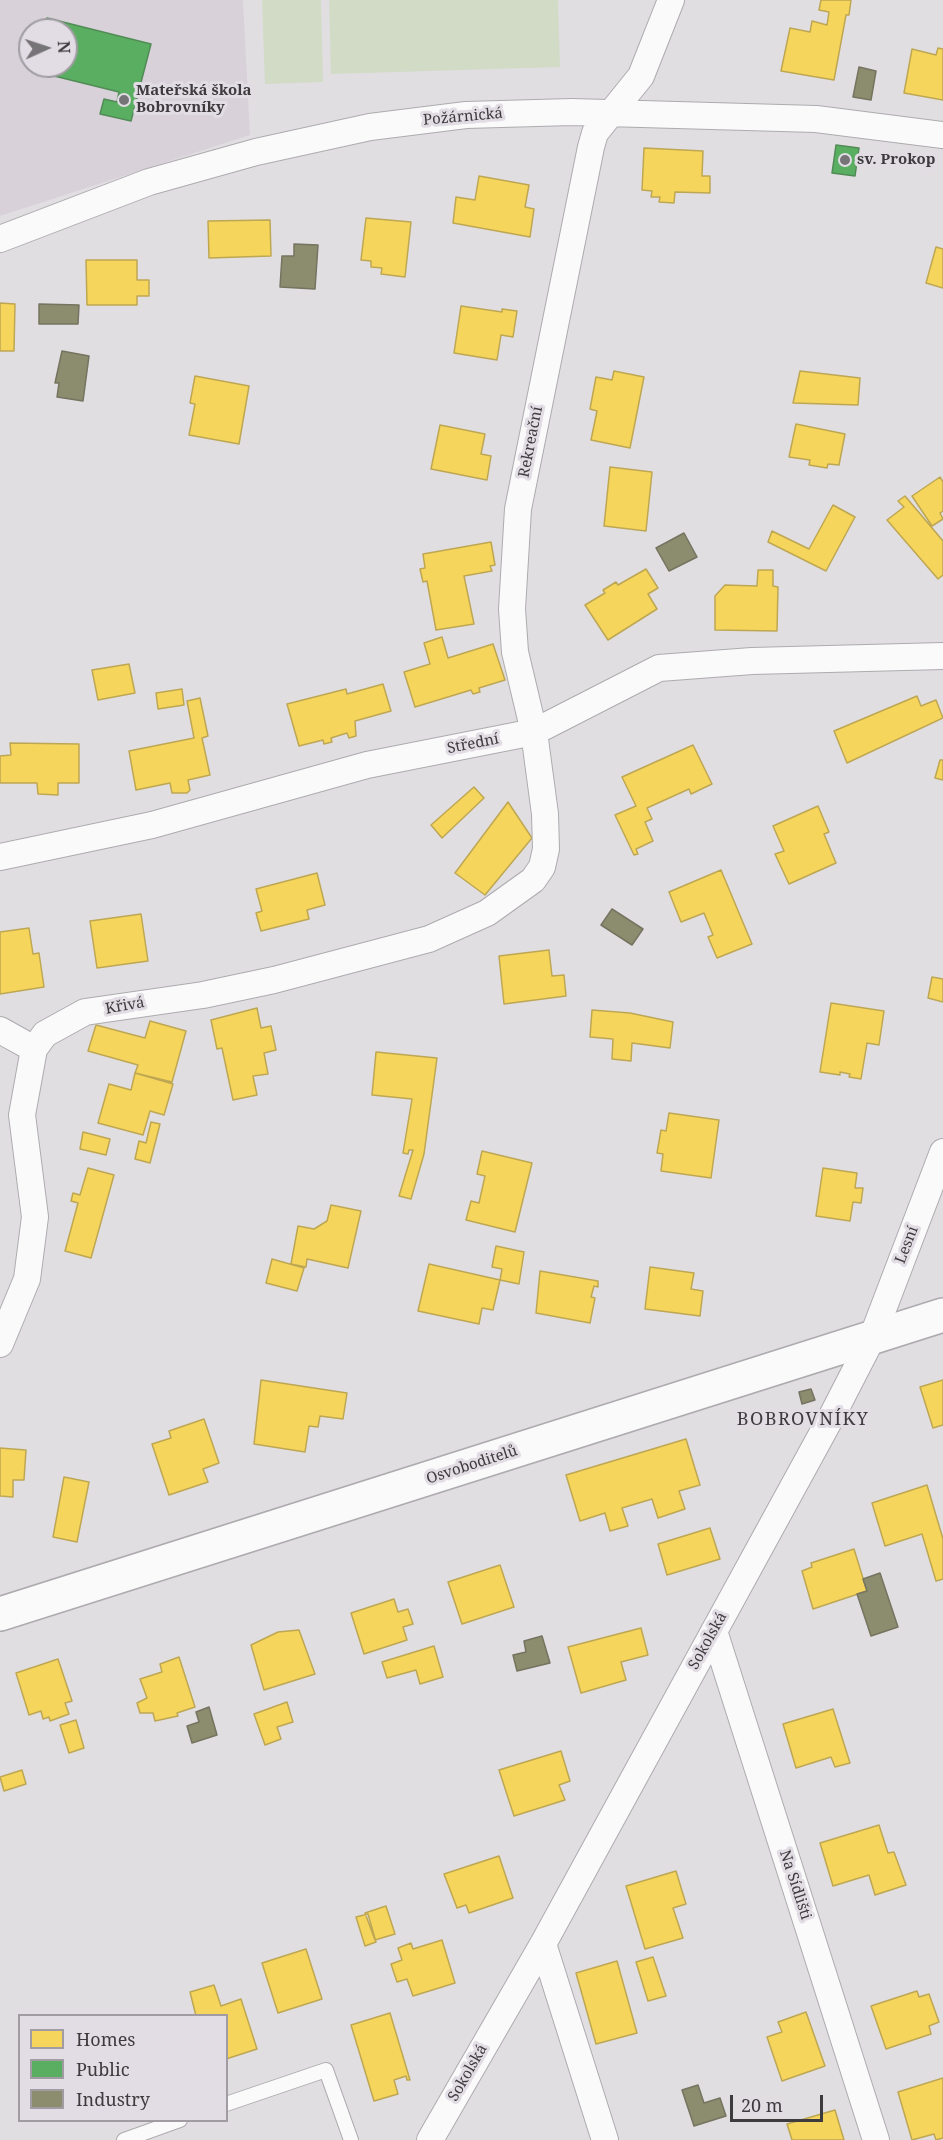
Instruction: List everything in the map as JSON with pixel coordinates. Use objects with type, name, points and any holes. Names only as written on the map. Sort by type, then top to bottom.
[{"type":"street","name":"Rekreační","points":[[513,896],[538,874],[545,857],[545,814],[534,732],[514,652],[512,609],[518,509],[591,147],[596,133],[635,86],[648,63],[671,0]]},
{"type":"street","name":"Požárnická","points":[[0,239],[149,182],[256,152],[370,127],[466,114],[614,113],[816,119],[943,135]]},
{"type":"street","name":"Střední","points":[[0,857],[152,825],[367,765],[534,732],[659,668],[752,661],[943,656]]},
{"type":"street","name":"Křivá","points":[[34,1049],[45,1034],[85,1012],[213,993],[429,939],[487,913],[513,896]]},
{"type":"street","points":[[0,1030],[34,1049],[22,1115],[35,1217],[27,1279],[0,1344]]},
{"type":"street","name":"Lesní","points":[[872,1338],[943,1152]]},
{"type":"street","name":"Osvoboditelů","points":[[0,1614],[943,1315]]},
{"type":"street","name":"Sokolská","points":[[430,2140],[543,1944],[799,1478],[872,1338]]},
{"type":"street","name":"Na Sídlišti","points":[[714,1631],[876,2140]]},
{"type":"street","points":[[543,1944],[605,2140]]},
{"type":"lane","points":[[228,2103],[326,2070],[351,2140]]},
{"type":"lane","points":[[124,2140],[177,2122]]},
{"type":"shaded area","name":"Mateřská škola Bobrovníky","points":[[0,0],[243,0],[250,135],[0,216]]},
{"type":"green space","points":[[262,0],[321,0],[323,82],[265,84]]},
{"type":"green space","points":[[329,0],[558,0],[560,67],[331,74]]},
{"type":"building: Homes","points":[[821,0],[851,0],[834,80],[781,71],[790,28],[810,32],[812,21],[827,25],[829,12],[819,10]]},
{"type":"building: Homes","points":[[938,48],[943,49],[943,100],[904,93],[912,49],[936,55]]},
{"type":"building: Homes","points":[[644,148],[703,151],[702,176],[710,176],[710,193],[675,192],[674,203],[659,202],[660,197],[651,197],[652,191],[642,190]]},
{"type":"building: Homes","points":[[479,176],[529,185],[525,207],[534,209],[530,237],[453,223],[456,197],[475,200]]},
{"type":"building: Homes","points":[[366,218],[411,222],[405,277],[381,274],[382,268],[371,267],[371,261],[361,260]]},
{"type":"building: Homes","points":[[270,220],[271,256],[209,258],[208,221]]},
{"type":"building: Homes","points":[[936,247],[943,249],[943,288],[926,283]]},
{"type":"building: Homes","points":[[86,260],[137,260],[137,280],[149,280],[149,296],[137,296],[137,305],[87,305]]},
{"type":"building: Homes","points":[[0,303],[15,304],[14,351],[0,351]]},
{"type":"building: Homes","points":[[461,306],[502,312],[502,309],[517,311],[513,337],[501,335],[497,360],[454,353]]},
{"type":"building: Homes","points":[[614,371],[644,377],[630,448],[591,440],[597,411],[590,409],[596,377],[612,380]]},
{"type":"building: Homes","points":[[800,371],[860,378],[858,405],[793,403]]},
{"type":"building: Homes","points":[[195,376],[249,386],[239,444],[189,435],[195,404],[190,403]]},
{"type":"building: Homes","points":[[796,424],[845,434],[839,465],[828,464],[827,468],[809,465],[810,460],[789,457]]},
{"type":"building: Homes","points":[[440,425],[485,434],[481,454],[491,456],[487,480],[431,469]]},
{"type":"building: Homes","points":[[610,467],[652,472],[646,531],[604,526]]},
{"type":"building: Homes","points":[[940,477],[943,482],[943,511],[940,513],[943,519],[932,526],[912,496]]},
{"type":"building: Homes","points":[[905,496],[943,541],[943,575],[938,579],[887,520],[904,507],[898,501]]},
{"type":"building: Homes","points":[[833,505],[855,517],[826,571],[768,542],[772,531],[809,549]]},
{"type":"building: Homes","points":[[491,542],[495,565],[490,566],[492,571],[464,576],[474,624],[436,630],[427,581],[423,582],[420,569],[425,568],[423,554]]},
{"type":"building: Homes","points":[[646,569],[658,588],[648,594],[657,609],[608,640],[585,605],[605,593],[603,590],[616,582],[618,585]]},
{"type":"building: Homes","points":[[758,570],[773,570],[773,586],[778,587],[777,631],[715,630],[715,596],[725,585],[757,586]]},
{"type":"building: Homes","points":[[442,637],[448,658],[493,644],[505,680],[479,688],[480,692],[473,694],[471,690],[415,707],[404,672],[430,664],[424,643]]},
{"type":"building: Homes","points":[[129,664],[135,693],[98,700],[92,670]]},
{"type":"building: Homes","points":[[383,684],[391,711],[355,721],[356,736],[349,738],[347,733],[331,738],[332,742],[324,744],[323,740],[299,746],[287,704],[346,689],[347,694]]},
{"type":"building: Homes","points":[[182,689],[184,705],[158,709],[156,693]]},
{"type":"building: Homes","points":[[917,696],[921,706],[936,700],[943,718],[847,763],[834,731]]},
{"type":"building: Homes","points":[[200,698],[208,736],[202,738],[210,775],[188,780],[190,790],[187,793],[172,793],[170,783],[136,790],[129,751],[194,738],[187,701]]},
{"type":"building: Homes","points":[[10,743],[79,744],[79,783],[58,783],[58,795],[38,794],[37,783],[0,783],[0,756],[11,755]]},
{"type":"building: Homes","points":[[693,745],[712,784],[691,794],[689,789],[647,808],[652,819],[645,822],[653,841],[636,849],[638,854],[634,855],[615,815],[636,806],[622,777]]},
{"type":"building: Homes","points":[[940,760],[943,760],[943,780],[935,778]]},
{"type":"building: Homes","points":[[474,787],[484,798],[442,838],[431,825]]},
{"type":"building: Homes","points":[[508,802],[532,838],[485,895],[455,873]]},
{"type":"building: Homes","points":[[818,806],[829,832],[824,834],[836,863],[789,884],[775,854],[784,851],[773,826]]},
{"type":"building: Homes","points":[[721,870],[752,944],[717,958],[708,937],[713,935],[704,913],[681,922],[669,892]]},
{"type":"building: Homes","points":[[317,873],[325,905],[307,910],[309,919],[261,931],[256,913],[262,911],[256,889]]},
{"type":"building: Homes","points":[[141,914],[148,961],[97,968],[90,921]]},
{"type":"building: Homes","points":[[29,928],[33,954],[39,953],[44,987],[0,994],[0,932]]},
{"type":"building: Homes","points":[[549,950],[552,976],[564,975],[566,996],[504,1004],[499,956]]},
{"type":"building: Homes","points":[[932,977],[943,979],[943,1002],[928,998]]},
{"type":"building: Homes","points":[[831,1003],[884,1011],[879,1045],[867,1043],[861,1079],[849,1077],[850,1074],[840,1072],[840,1075],[820,1072]]},
{"type":"building: Homes","points":[[257,1008],[261,1028],[271,1026],[276,1050],[264,1053],[268,1074],[253,1076],[257,1095],[233,1100],[222,1048],[217,1049],[211,1020]]},
{"type":"building: Homes","points":[[592,1010],[630,1013],[673,1022],[670,1048],[632,1043],[631,1061],[612,1059],[613,1039],[590,1037]]},
{"type":"building: Homes","points":[[150,1021],[186,1031],[172,1082],[135,1073],[138,1065],[88,1051],[96,1025],[145,1038]]},
{"type":"building: Homes","points":[[376,1052],[437,1058],[424,1154],[411,1199],[399,1196],[413,1150],[409,1150],[408,1154],[403,1153],[412,1099],[372,1095]]},
{"type":"building: Homes","points":[[135,1073],[173,1084],[164,1115],[150,1111],[143,1135],[98,1123],[109,1084],[131,1090]]},
{"type":"building: Homes","points":[[669,1113],[719,1120],[711,1178],[661,1171],[663,1154],[657,1153],[661,1130],[666,1131]]},
{"type":"building: Homes","points":[[151,1122],[160,1124],[150,1163],[135,1159],[139,1141],[146,1143]]},
{"type":"building: Homes","points":[[83,1132],[110,1139],[106,1155],[80,1149]]},
{"type":"building: Homes","points":[[482,1151],[532,1163],[515,1232],[466,1220],[471,1201],[479,1203],[485,1176],[477,1174]]},
{"type":"building: Homes","points":[[88,1168],[114,1175],[91,1258],[65,1251],[78,1203],[71,1201],[73,1193],[80,1195]]},
{"type":"building: Homes","points":[[823,1168],[857,1173],[855,1188],[863,1188],[861,1203],[853,1202],[850,1221],[816,1216]]},
{"type":"building: Homes","points":[[331,1205],[361,1211],[348,1268],[307,1259],[306,1267],[291,1264],[298,1226],[314,1229],[327,1221]]},
{"type":"building: Homes","points":[[496,1246],[524,1252],[519,1284],[500,1280],[502,1269],[492,1267]]},
{"type":"building: Homes","points":[[272,1259],[304,1268],[297,1291],[266,1283]]},
{"type":"building: Homes","points":[[429,1264],[500,1280],[493,1310],[482,1308],[479,1324],[418,1311]]},
{"type":"building: Homes","points":[[650,1267],[694,1273],[691,1289],[703,1291],[700,1316],[645,1309]]},
{"type":"building: Homes","points":[[540,1271],[598,1281],[598,1287],[594,1286],[591,1297],[595,1298],[590,1323],[536,1313]]},
{"type":"building: Homes","points":[[261,1380],[347,1393],[343,1419],[320,1416],[318,1427],[309,1426],[305,1452],[254,1444]]},
{"type":"building: Homes","points":[[943,1380],[943,1425],[933,1428],[920,1387]]},
{"type":"building: Homes","points":[[204,1419],[219,1463],[203,1469],[208,1482],[169,1495],[152,1444],[171,1438],[169,1431]]},
{"type":"building: Homes","points":[[686,1439],[700,1485],[679,1491],[685,1509],[658,1518],[652,1499],[622,1508],[628,1526],[610,1531],[605,1513],[580,1521],[566,1475]]},
{"type":"building: Homes","points":[[0,1448],[26,1450],[24,1480],[13,1480],[13,1497],[0,1496]]},
{"type":"building: Homes","points":[[64,1477],[89,1482],[77,1542],[53,1537]]},
{"type":"building: Homes","points":[[927,1485],[943,1539],[943,1579],[936,1581],[922,1534],[885,1546],[872,1503]]},
{"type":"building: Homes","points":[[710,1528],[720,1559],[667,1575],[658,1544]]},
{"type":"building: Homes","points":[[854,1549],[867,1591],[813,1609],[802,1571],[812,1567],[811,1563]]},
{"type":"building: Homes","points":[[500,1565],[514,1607],[462,1624],[448,1582]]},
{"type":"building: Homes","points":[[394,1599],[398,1612],[408,1609],[413,1624],[403,1627],[407,1640],[364,1654],[351,1613]]},
{"type":"building: Homes","points":[[641,1628],[648,1655],[621,1662],[626,1680],[581,1693],[568,1647]]},
{"type":"building: Homes","points":[[299,1630],[315,1674],[264,1690],[251,1645],[278,1632]]},
{"type":"building: Homes","points":[[434,1646],[443,1677],[420,1684],[416,1670],[387,1678],[382,1662]]},
{"type":"building: Homes","points":[[179,1657],[195,1707],[177,1713],[178,1716],[155,1721],[153,1713],[140,1713],[137,1703],[147,1698],[140,1679],[162,1672],[160,1664]]},
{"type":"building: Homes","points":[[58,1659],[72,1701],[65,1703],[69,1714],[50,1721],[49,1717],[43,1719],[41,1711],[29,1715],[16,1673]]},
{"type":"building: Homes","points":[[287,1702],[293,1722],[277,1727],[281,1739],[265,1745],[254,1714]]},
{"type":"building: Homes","points":[[833,1709],[850,1763],[835,1767],[831,1757],[796,1768],[783,1724]]},
{"type":"building: Homes","points":[[76,1720],[84,1748],[69,1753],[60,1725]]},
{"type":"building: Homes","points":[[561,1751],[570,1781],[559,1785],[565,1800],[514,1816],[499,1770]]},
{"type":"building: Homes","points":[[22,1770],[26,1784],[4,1791],[0,1777]]},
{"type":"building: Homes","points":[[879,1825],[888,1853],[894,1852],[906,1885],[875,1895],[869,1875],[833,1886],[820,1843]]},
{"type":"building: Homes","points":[[499,1856],[513,1898],[469,1913],[466,1905],[457,1908],[444,1874]]},
{"type":"building: Homes","points":[[676,1871],[686,1904],[673,1908],[683,1938],[645,1949],[626,1886]]},
{"type":"building: Homes","points":[[386,1906],[395,1934],[375,1940],[365,1913]]},
{"type":"building: Homes","points":[[368,1914],[376,1942],[365,1946],[356,1917]]},
{"type":"building: Homes","points":[[442,1940],[455,1983],[413,1996],[407,1979],[397,1982],[391,1964],[402,1960],[398,1948],[411,1943],[413,1949]]},
{"type":"building: Homes","points":[[306,1949],[322,1999],[278,2013],[262,1963]]},
{"type":"building: Homes","points":[[653,1957],[666,1996],[648,2001],[636,1962]]},
{"type":"building: Homes","points":[[617,1961],[637,2033],[596,2044],[576,1973]]},
{"type":"building: Homes","points":[[214,1985],[221,2006],[241,1999],[257,2049],[228,2058],[228,2014],[196,2014],[190,1992]]},
{"type":"building: Homes","points":[[917,1991],[919,1997],[929,1994],[939,2022],[929,2026],[931,2034],[886,2049],[871,2006]]},
{"type":"building: Homes","points":[[806,2012],[825,2066],[782,2081],[767,2037],[782,2032],[778,2022]]},
{"type":"building: Homes","points":[[390,2013],[410,2080],[407,2080],[406,2076],[394,2080],[398,2094],[374,2101],[351,2025]]},
{"type":"building: Homes","points":[[943,2078],[943,2138],[936,2140],[934,2134],[912,2140],[898,2092]]},
{"type":"building: Homes","points":[[835,2110],[844,2140],[792,2140],[787,2124]]},
{"type":"building: Public","points":[[78,26],[151,44],[131,121],[100,114],[104,99],[117,102],[119,92],[62,78],[78,78]]},
{"type":"building: Public","name":"sv. Prokop","points":[[836,145],[859,148],[855,176],[832,173]]},
{"type":"building: Industry","points":[[859,67],[876,71],[871,100],[853,97]]},
{"type":"building: Industry","points":[[294,244],[318,245],[315,289],[280,287],[282,256],[294,256]]},
{"type":"building: Industry","points":[[39,304],[79,305],[78,324],[39,324]]},
{"type":"building: Industry","points":[[62,351],[89,356],[83,401],[57,397],[59,383],[55,383]]},
{"type":"building: Industry","points":[[684,533],[697,557],[669,571],[656,548]]},
{"type":"building: Industry","points":[[612,909],[643,929],[632,945],[601,925]]},
{"type":"building: Industry","points":[[811,1389],[815,1400],[802,1404],[799,1392]]},
{"type":"building: Industry","points":[[880,1573],[898,1627],[871,1636],[857,1594],[867,1591],[863,1579]]},
{"type":"building: Industry","points":[[542,1636],[550,1663],[517,1671],[513,1655],[526,1652],[524,1641]]},
{"type":"building: Industry","points":[[209,1707],[217,1735],[192,1743],[187,1726],[199,1722],[196,1712]]},
{"type":"building: Industry","points":[[698,2085],[704,2103],[720,2098],[726,2116],[694,2126],[682,2090]]},
{"type":"place","name":"Mateřská škola Bobrovníky","points":[[124,100]]},
{"type":"place","name":"sv. Prokop","points":[[845,160]]},
{"type":"district","name":"BOBROVNÍKY","points":[[803,1420]]}]
